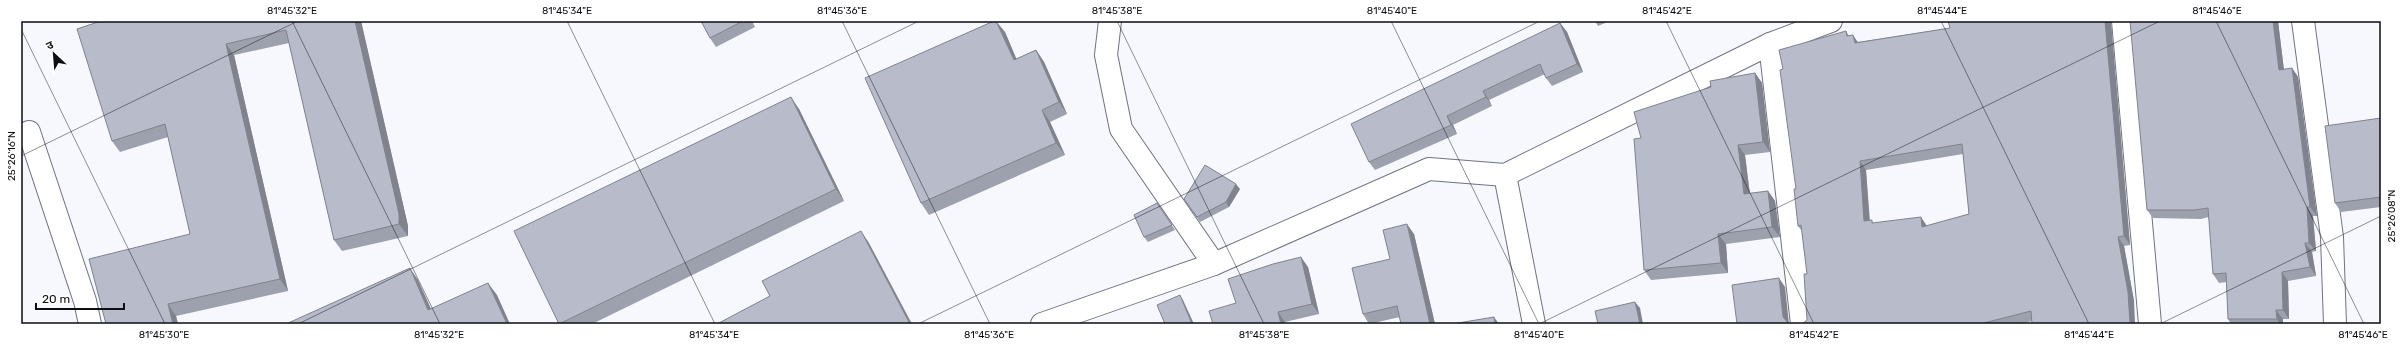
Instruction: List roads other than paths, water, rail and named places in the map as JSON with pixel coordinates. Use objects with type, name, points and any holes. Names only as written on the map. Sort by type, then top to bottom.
[{"type":"street","points":[[1110,21],[1106,55],[1121,129],[1214,264]]},
{"type":"street","points":[[1042,324],[1214,264],[1429,169],[1505,175],[1770,44],[1831,21]]},
{"type":"street","points":[[2123,21],[2150,324]]},
{"type":"street","points":[[2303,21],[2332,236],[2335,324]]},
{"type":"street","points":[[1770,44],[1802,324]]},
{"type":"street","points":[[21,136],[29,132],[85,301],[90,324]]},
{"type":"street","points":[[1505,175],[1534,324]]}]
